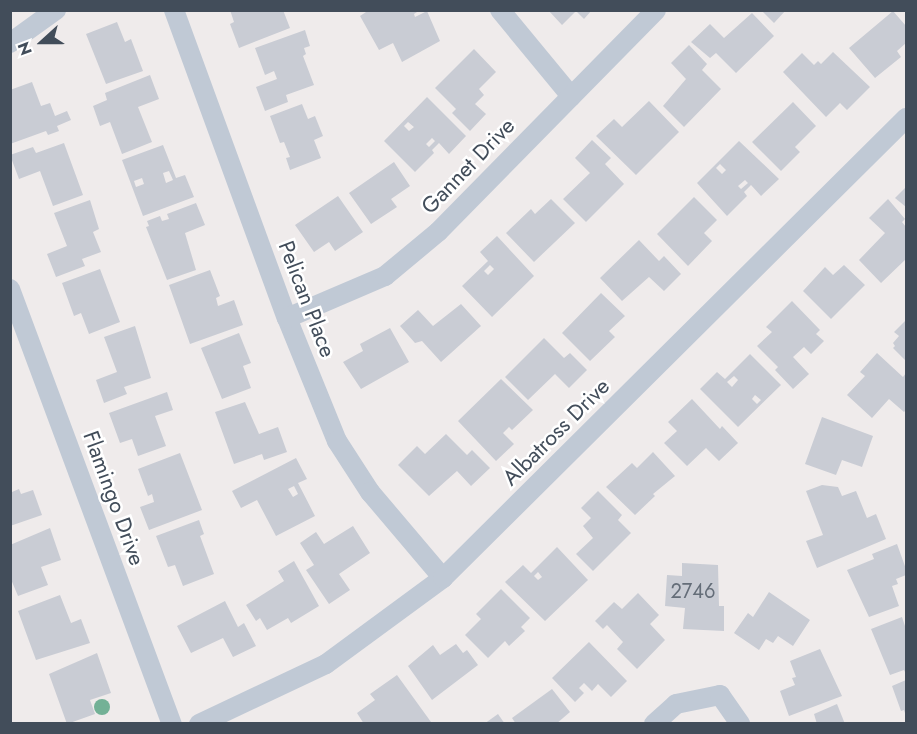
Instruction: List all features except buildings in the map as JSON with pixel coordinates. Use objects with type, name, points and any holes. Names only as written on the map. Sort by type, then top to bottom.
[{"type":"street","points":[[10,43],[56,10]]},
{"type":"street","name":"Pelican Place","points":[[174,10],[287,318],[328,422],[342,451],[381,506],[443,578]]},
{"type":"street","points":[[500,10],[571,96]]},
{"type":"street","name":"Gannet Drive","points":[[287,318],[385,276],[438,232],[656,10]]},
{"type":"street","name":"Albatross Drive","points":[[199,723],[326,664],[443,578],[906,118]]},
{"type":"street","name":"Flamingo Drive","points":[[10,290],[172,723]]},
{"type":"street","points":[[654,723],[676,704],[720,695],[740,723]]}]
